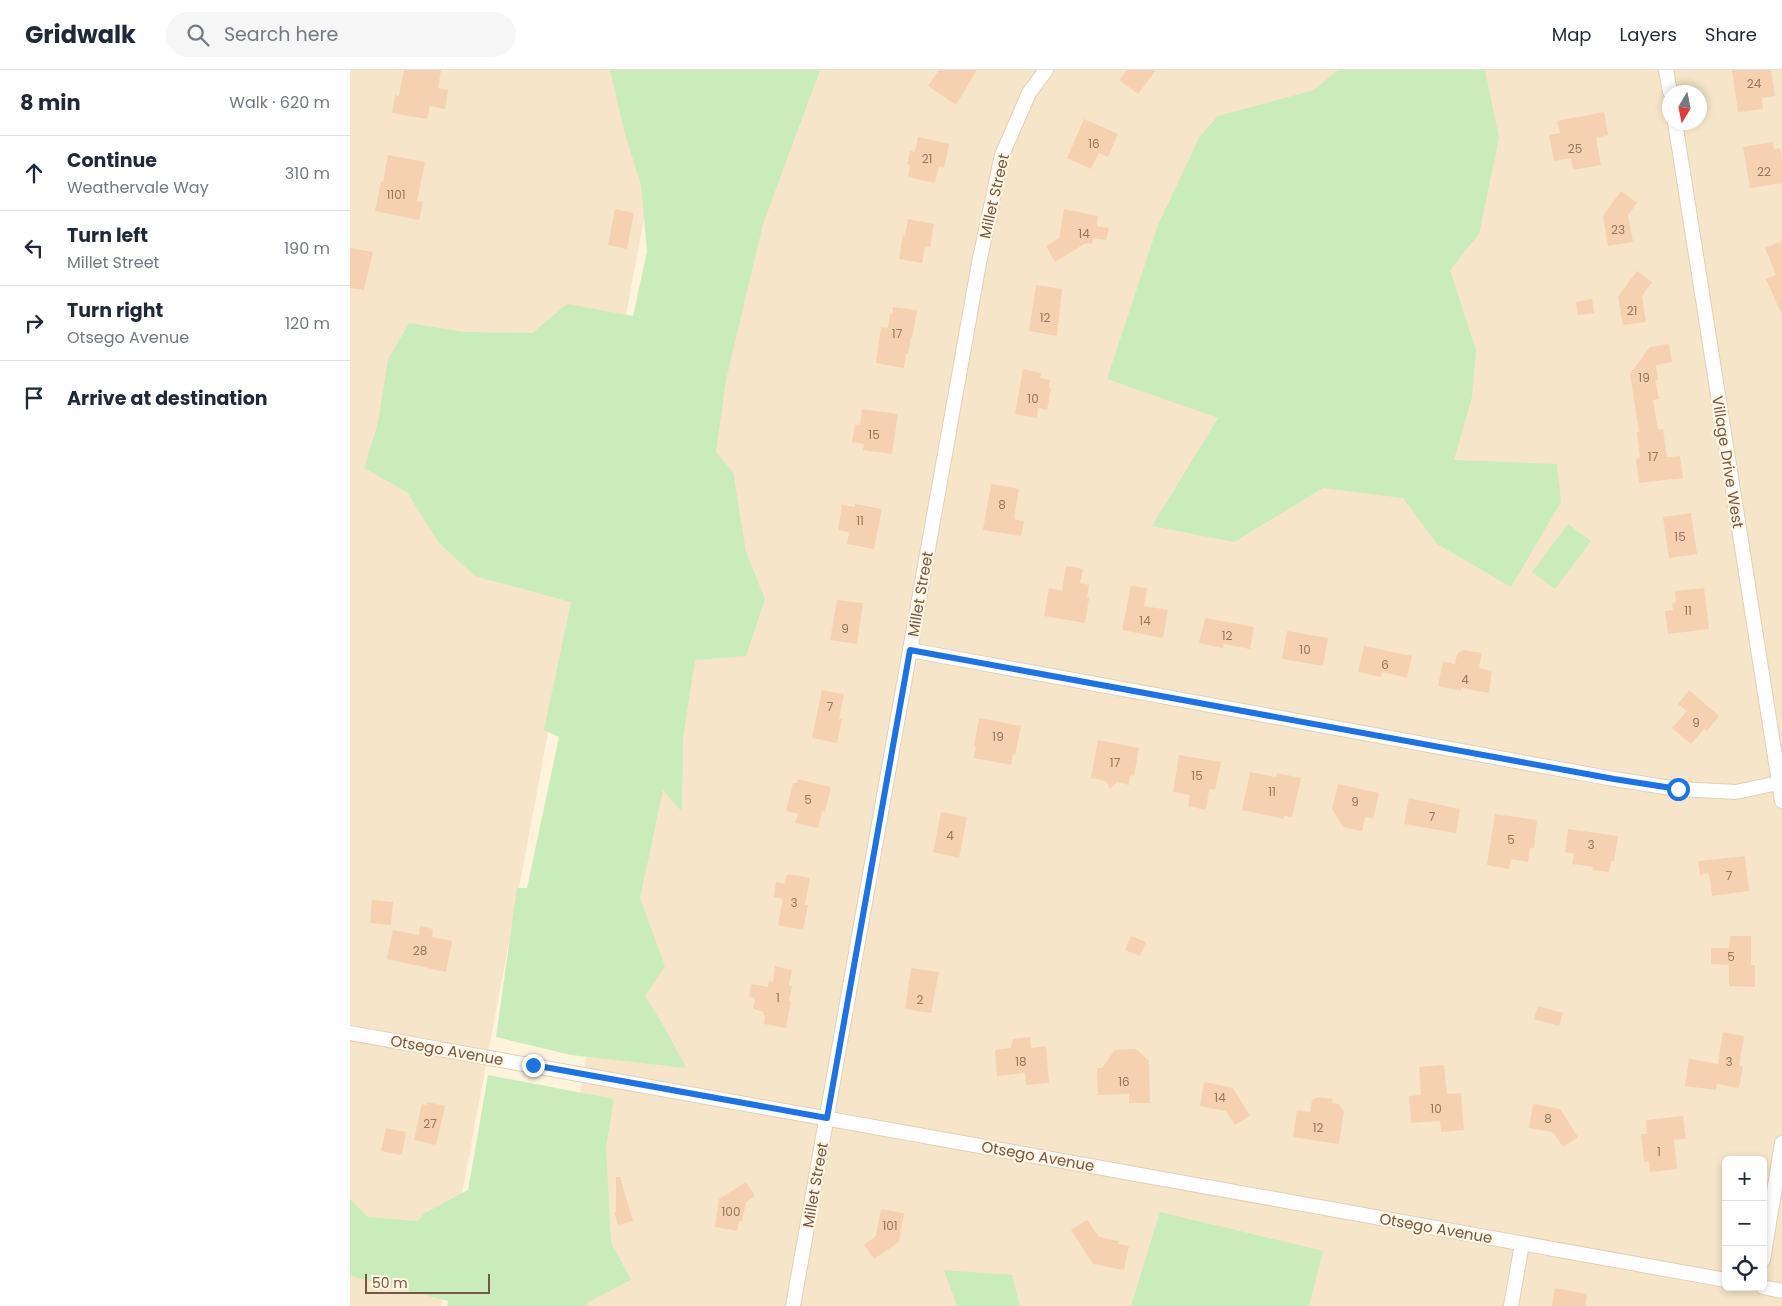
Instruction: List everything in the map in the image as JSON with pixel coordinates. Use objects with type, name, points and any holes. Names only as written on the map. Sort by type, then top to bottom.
[{"type":"street","name":"Millet Street","points":[[793,1306],[979,263],[1002,155],[1029,93],[1046,70]]},
{"type":"street","points":[[1666,70],[1669,85]]},
{"type":"street","name":"Village Drive West","points":[[1675,130],[1782,801]]},
{"type":"street","points":[[910,650],[1669,788],[1736,792],[1778,783]]},
{"type":"street","name":"Otsego Avenue","points":[[350,1033],[1722,1279]]},
{"type":"street","points":[[1765,1246],[1782,1143]]},
{"type":"street","points":[[1511,1306],[1522,1244]]},
{"type":"street","points":[[1767,1288],[1782,1291]]},
{"type":"shaded area","points":[[350,70],[680,70],[662,122],[441,1306],[350,1306]]},
{"type":"shaded area","points":[[783,70],[1782,70],[1782,1306],[545,1306],[717,267]]},
{"type":"green space","points":[[610,70],[820,70],[763,224],[726,380],[716,452],[733,472],[746,552],[765,599],[746,656],[695,660],[683,739],[682,812],[663,790],[640,898],[665,966],[645,996],[686,1068],[571,1055],[496,1037],[517,888],[527,888],[559,737],[544,730],[571,602],[475,576],[439,543],[407,492],[364,468],[378,423],[388,359],[409,323],[464,332],[532,333],[567,304],[633,316],[647,252],[641,185],[625,134]]},
{"type":"green space","points":[[1338,70],[1485,70],[1499,138],[1479,234],[1450,270],[1476,350],[1472,397],[1454,460],[1557,464],[1561,502],[1511,587],[1437,544],[1403,498],[1323,488],[1234,542],[1152,526],[1218,418],[1107,379],[1158,225],[1200,136],[1218,116],[1314,90]]},
{"type":"green space","points":[[1568,524],[1591,541],[1555,589],[1532,572]]},
{"type":"green space","points":[[488,1075],[614,1099],[606,1147],[611,1242],[631,1280],[588,1302],[587,1306],[447,1306],[448,1301],[350,1276],[350,1199],[368,1217],[418,1221],[425,1213],[468,1190]]},
{"type":"green space","points":[[1160,1212],[1323,1251],[1309,1306],[1131,1306]]},
{"type":"green space","points":[[944,1270],[1012,1275],[1020,1306],[957,1306]]},
{"type":"building","points":[[404,70],[441,70],[438,88],[448,90],[445,109],[430,106],[427,119],[392,113],[395,95],[399,96]]},
{"type":"building","points":[[939,70],[977,70],[956,105],[928,86]]},
{"type":"building","points":[[1127,70],[1156,70],[1138,94],[1119,80]]},
{"type":"building","points":[[1732,70],[1771,70],[1775,96],[1762,98],[1763,109],[1738,112]]},
{"type":"building","points":[[1604,112],[1608,135],[1596,138],[1601,165],[1573,170],[1571,158],[1554,161],[1549,135],[1560,133],[1557,121]]},
{"type":"building","points":[[1084,119],[1118,134],[1108,157],[1099,153],[1091,169],[1067,158]]},
{"type":"building","points":[[918,137],[949,144],[944,168],[939,166],[935,183],[908,177],[910,165],[907,164],[910,151],[915,152]]},
{"type":"building","points":[[1773,142],[1774,149],[1780,148],[1782,183],[1750,188],[1743,147]]},
{"type":"building","points":[[388,155],[425,162],[417,201],[423,202],[419,220],[375,211]]},
{"type":"building","points":[[1621,191],[1637,203],[1628,215],[1633,242],[1608,246],[1603,216]]},
{"type":"building","points":[[615,209],[634,213],[627,249],[608,245]]},
{"type":"building","points":[[1064,209],[1098,216],[1097,226],[1109,228],[1106,240],[1093,238],[1092,244],[1086,243],[1055,262],[1046,246],[1059,238]]},
{"type":"building","points":[[908,219],[934,224],[930,247],[925,246],[922,263],[899,259]]},
{"type":"building","points":[[1782,241],[1782,315],[1766,279],[1776,275],[1765,248]]},
{"type":"building","points":[[350,248],[373,252],[364,290],[350,288]]},
{"type":"building","points":[[1637,271],[1652,282],[1642,296],[1646,322],[1623,325],[1618,297]]},
{"type":"building","points":[[1036,285],[1062,289],[1057,336],[1029,331]]},
{"type":"building","points":[[1592,299],[1594,313],[1578,315],[1576,302]]},
{"type":"building","points":[[893,307],[917,310],[904,368],[876,363],[881,327],[888,328],[890,313],[892,314]]},
{"type":"building","points":[[1669,344],[1672,362],[1656,365],[1658,380],[1655,380],[1659,399],[1653,400],[1658,430],[1663,429],[1667,457],[1680,456],[1683,478],[1639,483],[1636,459],[1640,458],[1637,432],[1639,432],[1630,374],[1650,347]]},
{"type":"building","points":[[1023,369],[1041,373],[1040,378],[1050,380],[1049,387],[1051,388],[1047,410],[1038,408],[1037,418],[1015,414]]},
{"type":"building","points":[[862,409],[898,414],[892,454],[863,450],[864,444],[852,442],[855,424],[860,425]]},
{"type":"building","points":[[991,484],[1019,489],[1014,519],[1024,521],[1021,536],[983,530]]},
{"type":"building","points":[[855,504],[882,509],[874,549],[847,544],[849,532],[838,530],[842,505],[855,507]]},
{"type":"building","points":[[1691,513],[1697,554],[1669,558],[1663,517]]},
{"type":"building","points":[[1066,566],[1083,569],[1080,583],[1089,585],[1085,623],[1044,616],[1049,588],[1062,591]]},
{"type":"building","points":[[1131,586],[1147,588],[1144,606],[1168,610],[1163,638],[1122,630]]},
{"type":"building","points":[[1704,588],[1709,629],[1668,634],[1665,611],[1673,610],[1672,603],[1676,602],[1675,591]]},
{"type":"building","points":[[837,600],[863,603],[857,644],[830,640]]},
{"type":"building","points":[[1205,618],[1254,627],[1250,649],[1224,644],[1223,648],[1199,643]]},
{"type":"building","points":[[1287,631],[1328,638],[1323,666],[1282,659]]},
{"type":"building","points":[[1364,646],[1412,656],[1407,678],[1382,672],[1381,677],[1358,672]]},
{"type":"building","points":[[1463,650],[1482,653],[1479,668],[1492,671],[1489,693],[1461,688],[1461,691],[1438,686],[1443,661],[1455,664],[1457,654]]},
{"type":"building","points":[[822,690],[844,694],[839,719],[842,719],[837,743],[812,738]]},
{"type":"building","points":[[1689,690],[1719,716],[1707,731],[1704,729],[1691,744],[1672,728],[1687,711],[1678,704]]},
{"type":"building","points":[[979,718],[1021,726],[1011,765],[974,758]]},
{"type":"building","points":[[1098,740],[1139,748],[1134,776],[1130,775],[1129,785],[1117,782],[1110,789],[1106,781],[1091,778]]},
{"type":"building","points":[[1179,755],[1221,762],[1215,790],[1209,789],[1206,810],[1188,806],[1190,795],[1173,792]]},
{"type":"building","points":[[1250,772],[1276,777],[1277,773],[1301,778],[1292,817],[1284,816],[1284,819],[1242,810]]},
{"type":"building","points":[[798,779],[831,787],[825,812],[822,811],[818,828],[795,823],[798,814],[786,811],[793,783],[797,783]]},
{"type":"building","points":[[1338,784],[1379,793],[1373,819],[1365,817],[1362,831],[1343,827],[1332,809]]},
{"type":"building","points":[[1409,798],[1460,809],[1456,833],[1404,824]]},
{"type":"building","points":[[941,812],[967,817],[959,858],[933,852]]},
{"type":"building","points":[[1495,814],[1537,820],[1534,848],[1530,848],[1528,862],[1511,859],[1509,869],[1487,865]]},
{"type":"building","points":[[1568,829],[1618,836],[1614,861],[1611,861],[1609,872],[1592,870],[1593,867],[1572,864],[1574,854],[1565,852]]},
{"type":"building","points":[[1745,856],[1749,891],[1712,896],[1709,873],[1700,875],[1698,861]]},
{"type":"building","points":[[787,874],[810,878],[805,905],[808,905],[803,930],[778,925],[783,899],[774,897],[776,882],[785,884]]},
{"type":"building","points":[[372,900],[393,902],[391,925],[370,923]]},
{"type":"building","points":[[420,926],[433,929],[432,937],[452,941],[446,972],[387,959],[393,930],[419,935]]},
{"type":"building","points":[[1131,936],[1146,942],[1140,956],[1125,950]]},
{"type":"building","points":[[1730,936],[1751,936],[1751,965],[1755,965],[1755,987],[1729,986],[1729,965],[1711,964],[1711,948],[1729,948]]},
{"type":"building","points":[[775,966],[792,970],[789,985],[792,986],[789,1001],[791,1001],[786,1028],[764,1024],[764,1012],[753,1009],[755,998],[749,997],[751,984],[768,987],[769,981],[773,982]]},
{"type":"building","points":[[911,968],[939,972],[931,1013],[905,1009]]},
{"type":"building","points":[[1538,1006],[1563,1013],[1559,1026],[1534,1019]]},
{"type":"building","points":[[1723,1032],[1744,1036],[1739,1066],[1743,1066],[1739,1088],[1717,1084],[1716,1090],[1685,1086],[1689,1059],[1718,1064]]},
{"type":"building","points":[[1030,1037],[1031,1048],[1046,1046],[1049,1083],[1026,1085],[1025,1073],[997,1076],[995,1050],[1011,1048],[1013,1039]]},
{"type":"building","points":[[1136,1049],[1149,1061],[1150,1103],[1129,1103],[1129,1094],[1098,1095],[1097,1068],[1102,1068],[1115,1050]]},
{"type":"building","points":[[1444,1065],[1447,1094],[1461,1093],[1464,1130],[1441,1132],[1440,1121],[1411,1123],[1409,1096],[1421,1095],[1419,1067]]},
{"type":"building","points":[[1204,1082],[1233,1088],[1250,1116],[1235,1125],[1226,1111],[1200,1106]]},
{"type":"building","points":[[1318,1097],[1333,1099],[1332,1103],[1339,1104],[1344,1111],[1339,1144],[1293,1137],[1297,1110],[1310,1112],[1312,1100]]},
{"type":"building","points":[[427,1102],[445,1106],[436,1145],[414,1140],[422,1104],[427,1106]]},
{"type":"building","points":[[1533,1104],[1560,1109],[1578,1137],[1563,1147],[1553,1132],[1529,1128]]},
{"type":"building","points":[[1683,1116],[1686,1139],[1674,1140],[1677,1169],[1650,1172],[1649,1161],[1644,1162],[1641,1134],[1647,1134],[1646,1120]]},
{"type":"building","points":[[386,1128],[406,1132],[402,1155],[381,1151]]},
{"type":"building","points":[[616,1177],[620,1177],[633,1221],[618,1225],[614,1212],[616,1212]]},
{"type":"building","points":[[746,1182],[755,1196],[746,1202],[742,1221],[739,1221],[737,1231],[715,1227],[719,1199]]},
{"type":"building","points":[[881,1209],[904,1213],[899,1242],[874,1259],[864,1245],[876,1236]]},
{"type":"building","points":[[1087,1220],[1099,1237],[1119,1241],[1118,1244],[1129,1246],[1124,1270],[1093,1264],[1071,1230]]},
{"type":"building","points":[[1555,1288],[1587,1294],[1585,1306],[1552,1306]]},
{"type":"route","points":[[533,1065],[827,1118],[910,650],[1614,779],[1678,789]]}]
